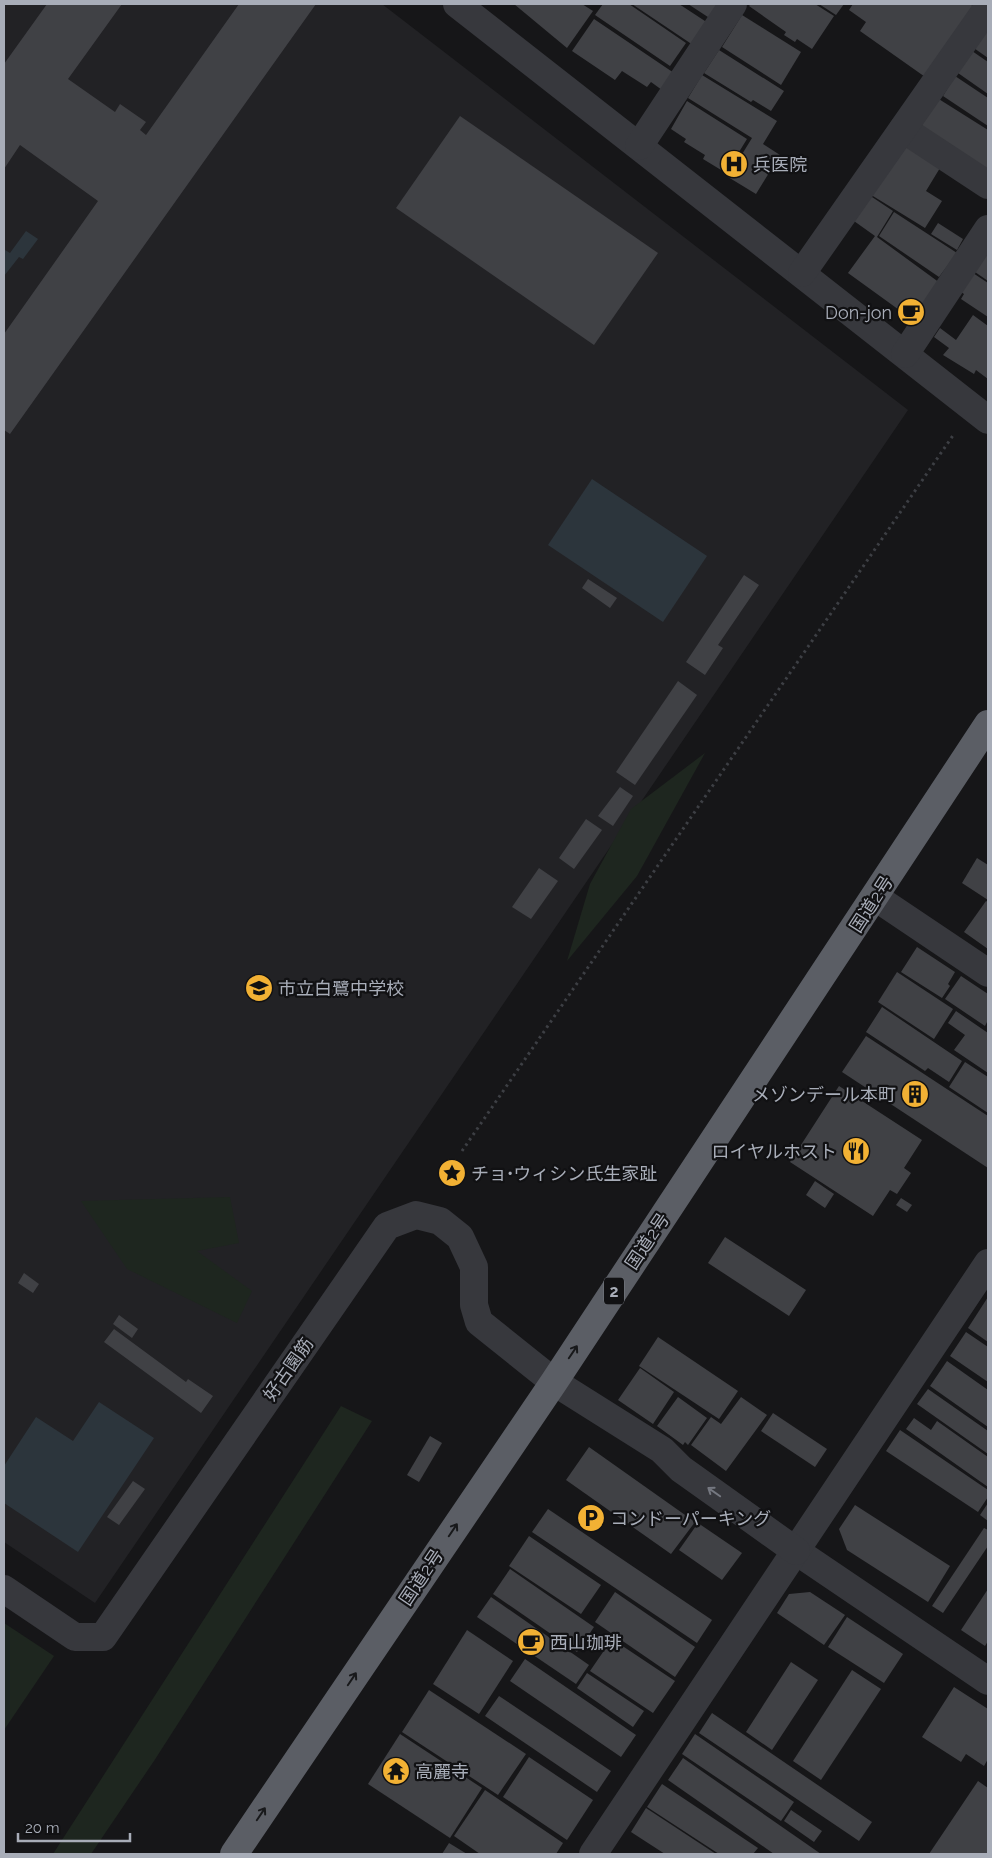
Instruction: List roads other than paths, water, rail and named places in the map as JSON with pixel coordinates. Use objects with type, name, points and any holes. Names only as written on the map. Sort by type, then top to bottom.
[{"type":"highway","name":"国道2号","points":[[234,1854],[554,1382],[988,724]]},
{"type":"street","points":[[457,4],[980,413]]},
{"type":"street","points":[[639,146],[733,4]]},
{"type":"street","points":[[802,273],[988,7]]},
{"type":"street","points":[[903,129],[988,185]]},
{"type":"street","points":[[905,354],[988,229]]},
{"type":"street","points":[[875,897],[988,973]]},
{"type":"street","name":"好古園筋","points":[[4,1589],[75,1637],[103,1637],[387,1226],[416,1215],[440,1221],[460,1237],[474,1267],[474,1305],[478,1322],[554,1382]]},
{"type":"street","points":[[593,1854],[988,1263]]},
{"type":"street","points":[[554,1382],[662,1450],[681,1469],[796,1551],[988,1681]]},
{"type":"place","name":"兵医院","points":[[734,164]]},
{"type":"place","name":"Don-jon","points":[[911,312]]},
{"type":"place","name":"市立白鷺中学校","points":[[259,988]]},
{"type":"place","name":"メゾンデール本町","points":[[915,1094]]},
{"type":"place","name":"ロイヤルホスト","points":[[856,1151]]},
{"type":"place","name":"チョ•ウィシン氏生家趾","points":[[452,1173]]},
{"type":"place","name":"コンドーパーキング","points":[[591,1518]]},
{"type":"place","name":"西山珈琲","points":[[531,1642]]},
{"type":"place","name":"高麗寺","points":[[396,1771]]}]
